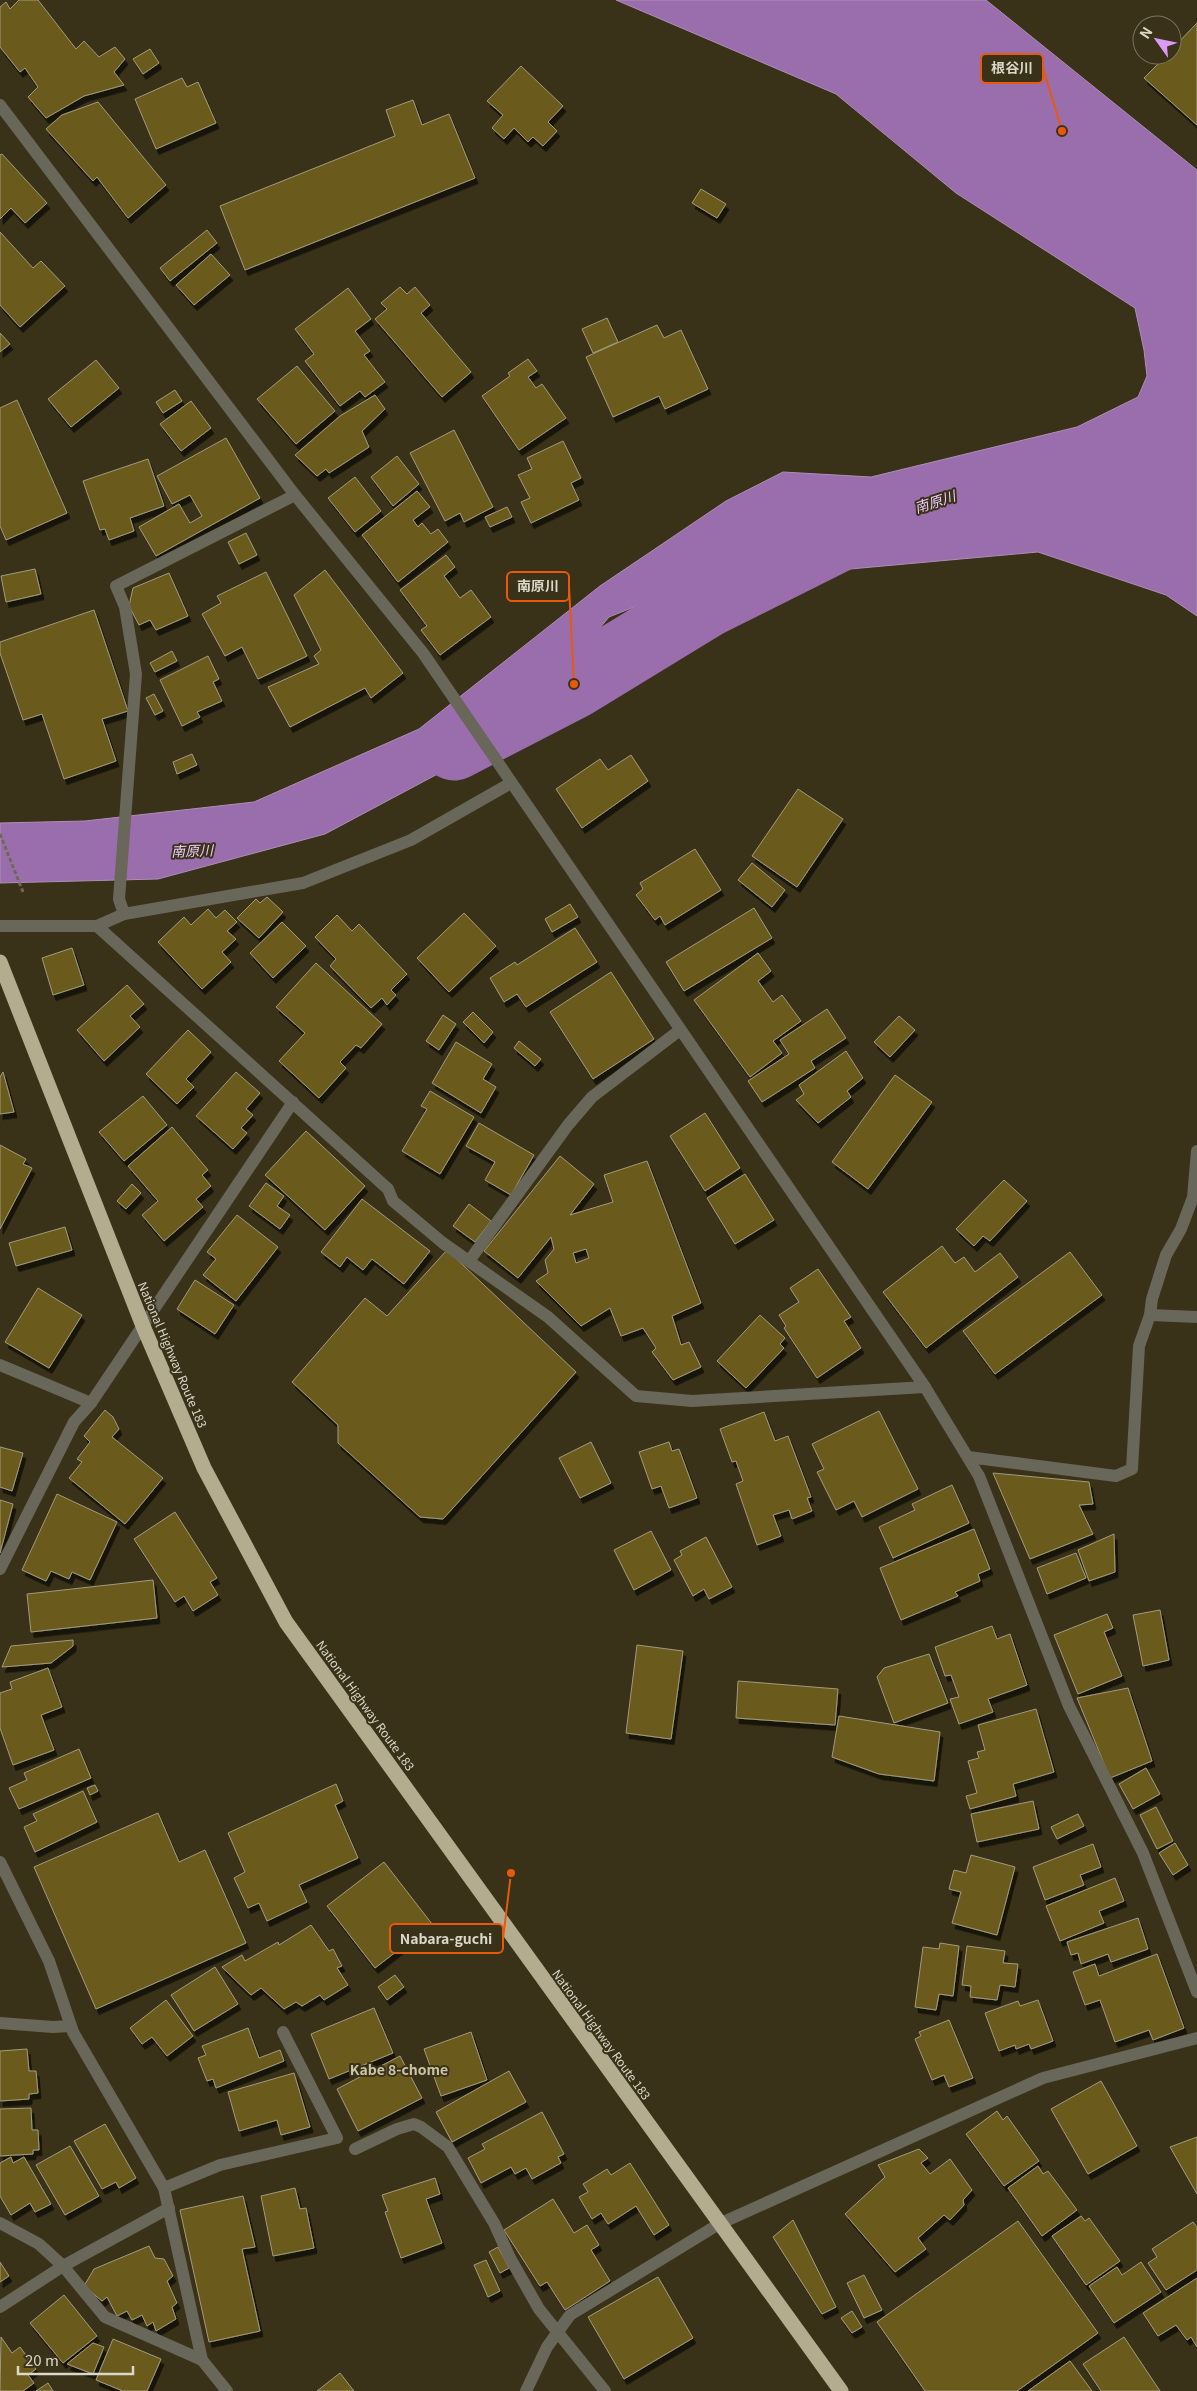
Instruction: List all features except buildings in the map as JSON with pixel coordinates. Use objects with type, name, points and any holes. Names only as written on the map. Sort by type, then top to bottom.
[{"type":"highway","name":"National Highway Route 183","points":[[0,962],[143,1326],[204,1468],[286,1622],[841,2391]]},
{"type":"street","points":[[0,105],[296,495],[422,653],[925,1387],[979,1476],[1069,1706],[1143,1853],[1197,1992]]},
{"type":"street","points":[[124,914],[120,899],[136,674],[125,607],[116,586],[296,495]]},
{"type":"street","points":[[0,926],[97,926],[124,914],[303,883],[411,840],[509,779]]},
{"type":"street","points":[[97,926],[388,1189],[393,1201],[443,1242],[548,1317],[636,1396],[692,1401],[925,1387]]},
{"type":"street","points":[[469,1261],[568,1125],[592,1097],[680,1030]]},
{"type":"street","points":[[0,1569],[74,1422],[91,1403],[293,1102]]},
{"type":"street","points":[[968,1457],[1116,1476],[1132,1469],[1139,1346],[1150,1315],[1152,1299],[1166,1255],[1181,1229],[1193,1197],[1197,1151]]},
{"type":"street","points":[[1150,1315],[1197,1317]]},
{"type":"street","points":[[0,1366],[91,1403]]},
{"type":"street","points":[[0,1862],[49,1961],[70,2026],[164,2188],[202,2360],[227,2391]]},
{"type":"street","points":[[0,2023],[53,2027],[70,2026]]},
{"type":"street","points":[[164,2188],[220,2165],[337,2138],[283,2032]]},
{"type":"street","points":[[526,2391],[556,2332],[570,2315],[719,2224],[1043,2078],[1197,2038]]},
{"type":"street","points":[[355,2150],[397,2129],[414,2124],[448,2147],[494,2223],[510,2258],[527,2288],[556,2332],[605,2391]]},
{"type":"street","points":[[0,2307],[63,2266],[169,2208]]},
{"type":"street","points":[[0,2222],[39,2244],[63,2266],[105,2317],[202,2360]]},
{"type":"path","points":[[0,834],[22,892]]},
{"type":"water","points":[[616,0],[986,0],[1197,170],[1197,616],[1166,595],[1038,552],[828,571],[704,579],[609,617],[509,736],[325,834],[158,879],[0,883],[0,823],[85,821],[254,802],[419,729],[600,586],[726,501],[783,472],[871,477],[1077,427],[1138,397],[1147,376],[1144,350],[1135,308],[956,193],[836,94]]},
{"type":"waterway","name":"南原川","points":[[454,746],[574,684],[705,604],[847,533]]},
{"type":"place","name":"根谷川","points":[[1062,131]]},
{"type":"place","name":"南原川","points":[[574,684]]},
{"type":"place","name":"Nabara-guchi","points":[[511,1873]]},
{"type":"district","name":"Kabe 8-chome","points":[[399,2070]]}]
